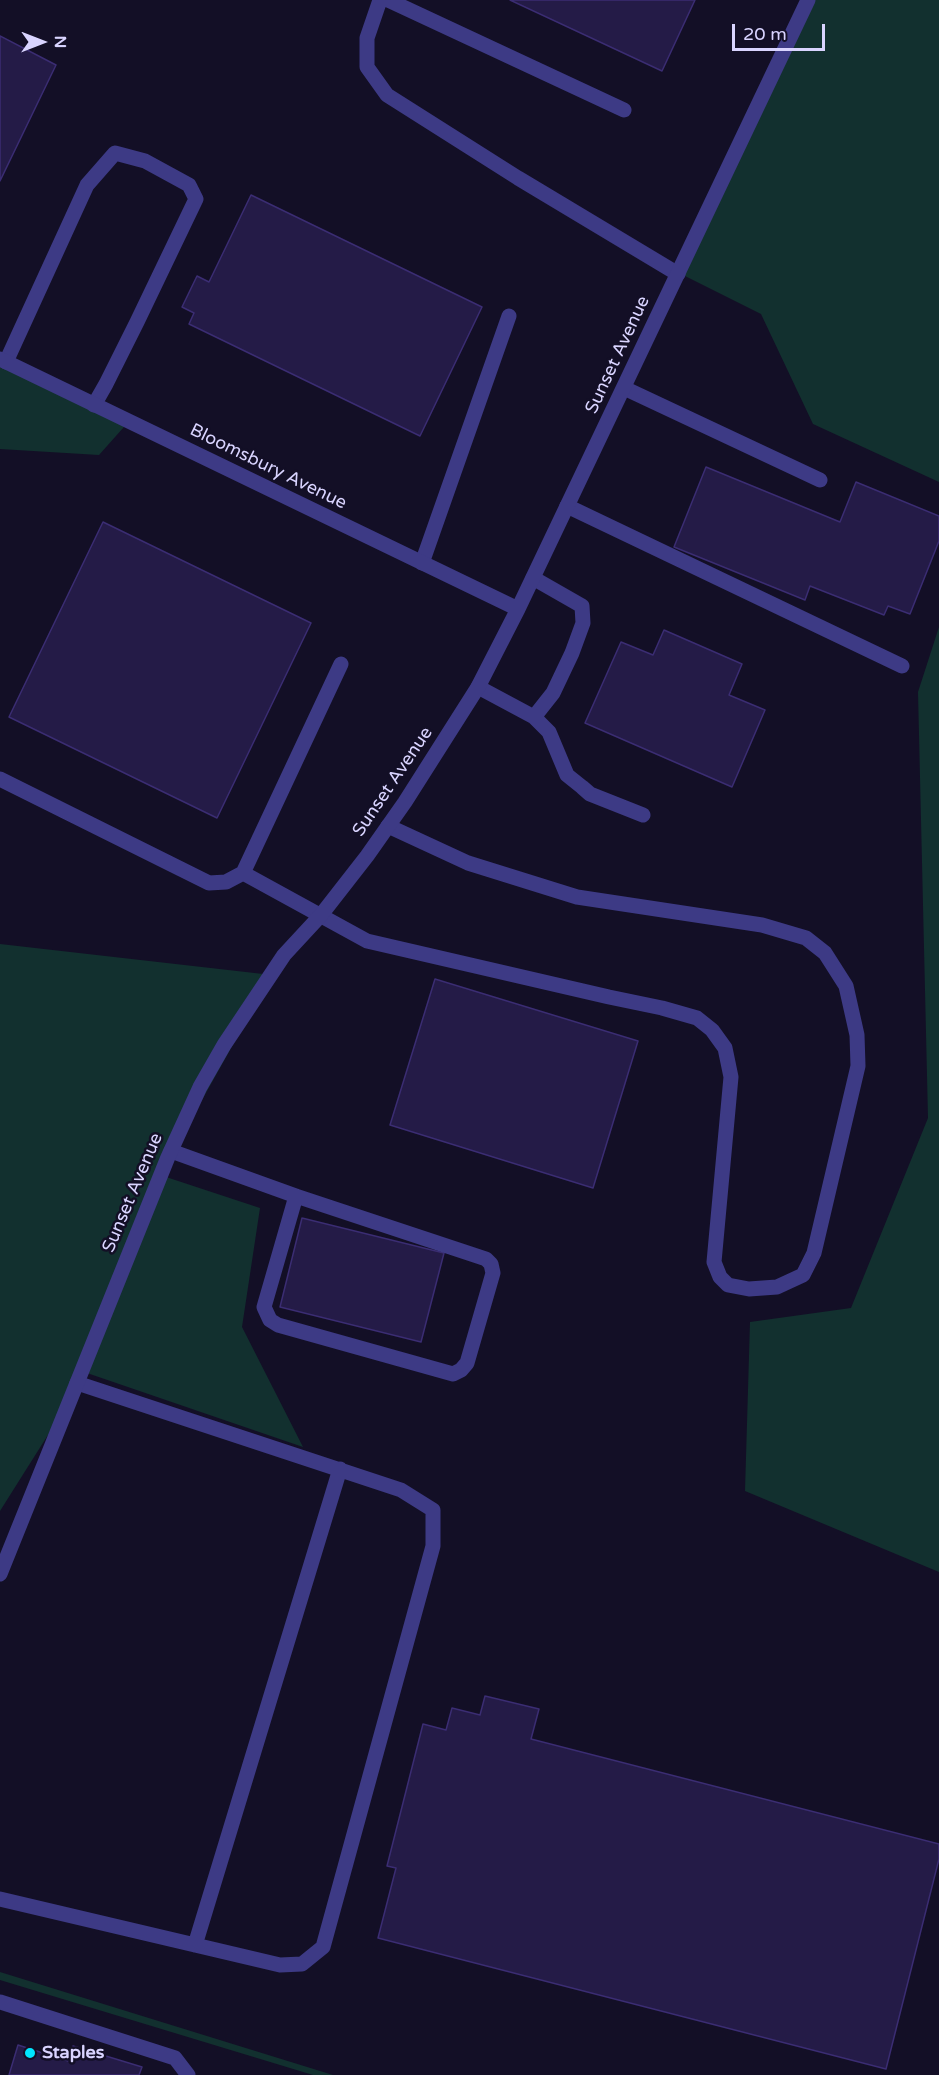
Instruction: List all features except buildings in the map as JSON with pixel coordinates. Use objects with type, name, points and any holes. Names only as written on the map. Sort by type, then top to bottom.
[{"type":"street","points":[[380,0],[367,38],[367,67],[387,95],[518,178],[678,274]]},
{"type":"street","points":[[388,0],[624,110]]},
{"type":"street","name":"Sunset Avenue","points":[[0,1574],[171,1151],[200,1087],[224,1045],[284,955],[321,915],[388,826],[478,687],[533,578],[808,0]]},
{"type":"street","points":[[3,361],[87,185],[115,153],[145,160],[189,185],[196,198],[138,321],[94,405]]},
{"type":"street","points":[[422,563],[509,316]]},
{"type":"street","name":"Bloomsbury Avenue","points":[[3,361],[518,609]]},
{"type":"street","points":[[624,388],[820,480]]},
{"type":"street","points":[[567,506],[902,666]]},
{"type":"street","points":[[533,578],[582,606],[583,622],[554,693],[534,717]]},
{"type":"street","points":[[0,779],[209,883],[226,882],[243,873],[341,664]]},
{"type":"street","points":[[478,687],[534,717],[549,732],[567,775],[590,794],[643,815]]},
{"type":"street","points":[[243,873],[367,941],[697,1018],[712,1030],[725,1048],[730,1077],[714,1262],[720,1277],[728,1285],[748,1289],[777,1287],[803,1275],[814,1253],[858,1066],[857,1035],[846,986],[825,953],[806,938],[762,925],[577,897],[468,863],[388,826]]},
{"type":"street","points":[[171,1151],[296,1196],[486,1259],[491,1264],[493,1273],[467,1363],[461,1370],[453,1374],[278,1325],[270,1320],[264,1307],[296,1196]]},
{"type":"street","points":[[0,1899],[280,1965],[302,1964],[323,1947],[433,1546],[433,1510],[401,1490],[76,1383]]},
{"type":"street","points":[[195,1945],[340,1469]]},
{"type":"street","points":[[0,2002],[175,2058],[188,2075]]},
{"type":"green space","points":[[812,0],[939,0],[939,482],[813,424],[761,314],[681,274]]},
{"type":"green space","points":[[0,355],[132,418],[99,455],[0,449]]},
{"type":"green space","points":[[939,627],[939,1572],[745,1491],[750,1322],[851,1308],[928,1118],[918,692]]},
{"type":"green space","points":[[0,944],[272,975],[160,1175],[260,1208],[242,1327],[303,1447],[87,1373],[0,1511]]},
{"type":"green space","points":[[0,1972],[333,2075],[313,2075],[0,1980]]},
{"type":"place","name":"Staples","points":[[30,2053]]}]
